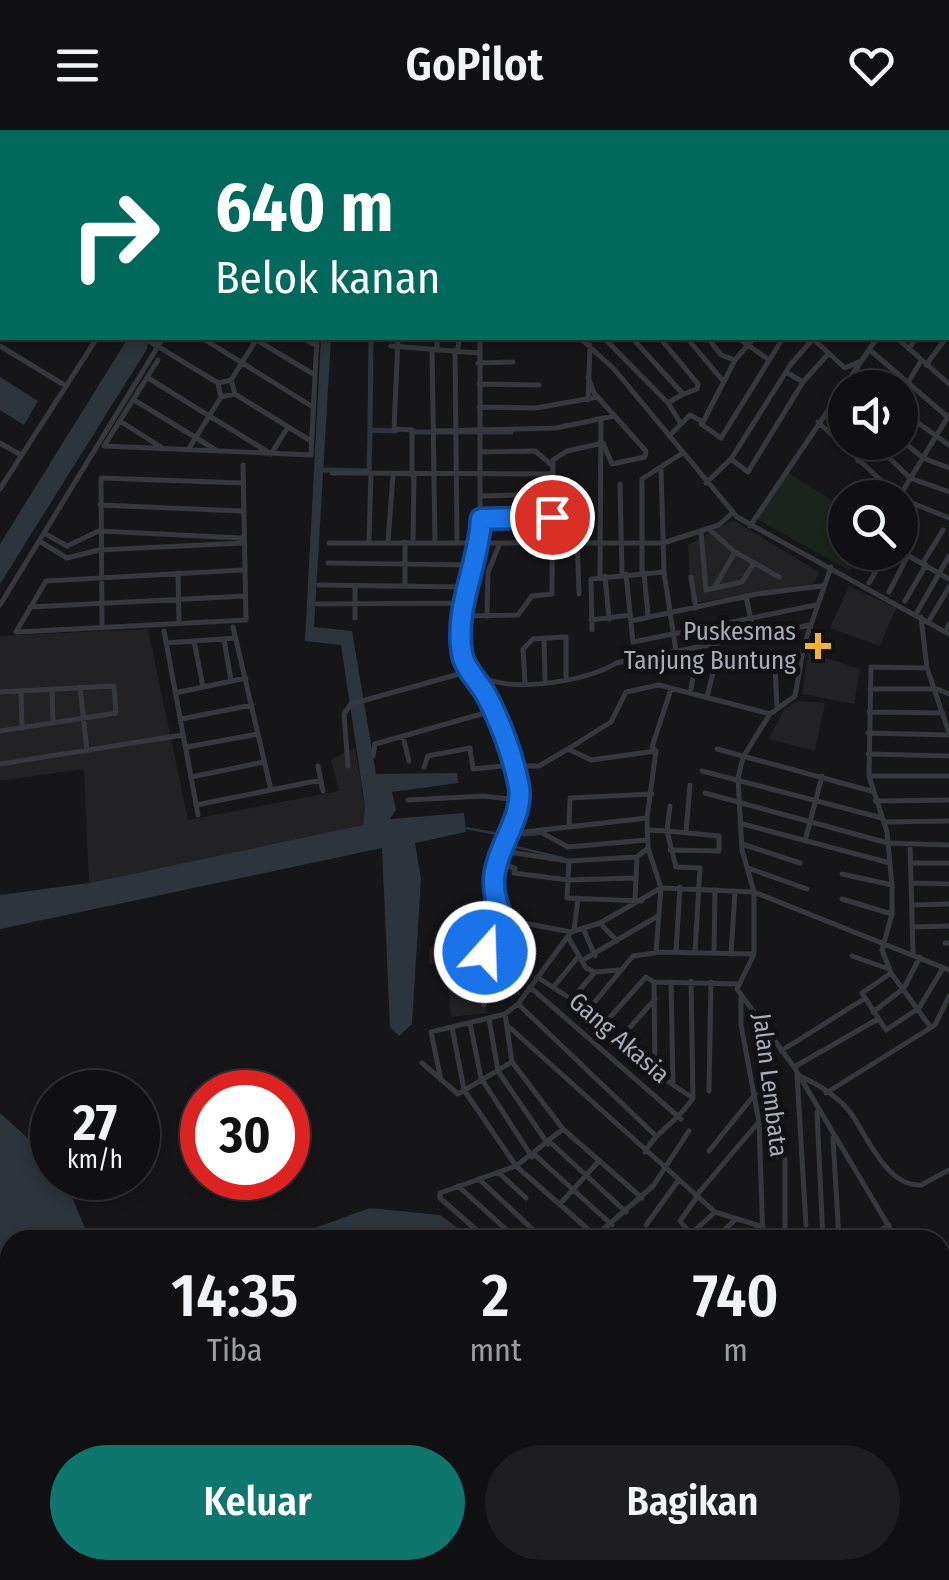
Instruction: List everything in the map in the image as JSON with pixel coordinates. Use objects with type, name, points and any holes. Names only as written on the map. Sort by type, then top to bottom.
[{"type":"street","points":[[0,489],[97,340]]},
{"type":"street","points":[[148,340],[218,383],[231,380],[255,340]]},
{"type":"street","points":[[0,605],[162,340]]},
{"type":"street","points":[[205,340],[313,407]]},
{"type":"street","points":[[259,340],[315,376]]},
{"type":"street","points":[[306,340],[317,346]]},
{"type":"street","points":[[158,360],[104,446],[310,455],[317,340]]},
{"type":"street","points":[[397,340],[394,430],[412,430],[413,475],[404,585]]},
{"type":"street","points":[[435,542],[437,340]]},
{"type":"street","points":[[457,543],[458,340]]},
{"type":"street","points":[[480,340],[480,544],[471,565],[464,603],[462,653],[492,712],[513,766],[518,800],[494,886],[502,919],[497,936],[483,956],[484,1005]]},
{"type":"street","points":[[583,340],[732,513],[828,566]]},
{"type":"street","points":[[606,340],[668,403],[681,423]]},
{"type":"street","points":[[634,340],[683,394]]},
{"type":"street","points":[[662,340],[698,384],[696,390],[668,403]]},
{"type":"street","points":[[689,340],[723,381]]},
{"type":"street","points":[[709,340],[721,356],[735,360]]},
{"type":"street","points":[[740,340],[769,360]]},
{"type":"street","points":[[701,424],[735,360],[751,340]]},
{"type":"street","points":[[669,436],[690,415],[722,438],[783,340]]},
{"type":"street","points":[[706,483],[731,458],[786,372],[812,340]]},
{"type":"street","points":[[814,340],[845,368],[864,360]]},
{"type":"street","points":[[857,370],[877,340]]},
{"type":"street","points":[[899,340],[948,380]]},
{"type":"street","points":[[909,349],[915,340]]},
{"type":"street","points":[[918,370],[944,340]]},
{"type":"street","points":[[588,400],[590,345]]},
{"type":"street","points":[[0,346],[66,386]]},
{"type":"street","points":[[394,347],[478,352]]},
{"type":"street","points":[[870,350],[892,370]]},
{"type":"street","points":[[731,458],[748,472],[803,382],[829,353]]},
{"type":"street","points":[[478,363],[513,362]]},
{"type":"street","points":[[786,372],[803,382]]},
{"type":"street","points":[[588,377],[598,397],[646,451],[645,457],[612,464],[604,443]]},
{"type":"street","points":[[148,378],[271,454]]},
{"type":"street","points":[[231,380],[235,394],[312,441]]},
{"type":"street","points":[[188,450],[221,397],[218,383]]},
{"type":"street","points":[[478,384],[539,386]]},
{"type":"street","points":[[818,422],[899,498],[949,417],[918,393]]},
{"type":"street","points":[[221,397],[235,394]]},
{"type":"street","points":[[479,407],[536,408],[598,397]]},
{"type":"street","points":[[134,400],[218,452]]},
{"type":"street","points":[[750,526],[818,422],[828,413]]},
{"type":"street","points":[[434,433],[556,428],[614,416]]},
{"type":"street","points":[[601,419],[604,443],[597,542],[609,619]]},
{"type":"street","points":[[120,420],[165,450]]},
{"type":"street","points":[[918,424],[949,445]]},
{"type":"street","points":[[271,454],[288,426]]},
{"type":"street","points":[[0,443],[21,455]]},
{"type":"street","points":[[463,616],[518,614],[531,596],[552,594],[552,465],[567,451],[604,443]]},
{"type":"street","points":[[480,452],[535,451],[552,465]]},
{"type":"street","points":[[648,616],[641,482],[681,454]]},
{"type":"street","points":[[918,454],[949,468]]},
{"type":"street","points":[[891,460],[910,478],[949,492]]},
{"type":"street","points":[[243,465],[246,620],[16,632],[46,580],[243,570]]},
{"type":"street","points":[[661,469],[667,613],[676,651]]},
{"type":"street","points":[[332,473],[551,474]]},
{"type":"street","points":[[369,542],[371,474]]},
{"type":"street","points":[[388,542],[393,475]]},
{"type":"street","points":[[102,627],[101,478],[243,483]]},
{"type":"street","points":[[620,484],[620,544],[634,642],[816,605]]},
{"type":"street","points":[[481,496],[550,494]]},
{"type":"street","points":[[576,504],[579,594]]},
{"type":"street","points":[[100,505],[242,511]]},
{"type":"street","points":[[918,505],[949,518]]},
{"type":"street","points":[[329,543],[663,543],[705,530],[732,513]]},
{"type":"street","points":[[481,519],[552,517]]},
{"type":"street","points":[[705,530],[779,577]]},
{"type":"street","points":[[705,530],[706,590],[742,582],[754,563]]},
{"type":"street","points":[[905,601],[942,530]]},
{"type":"street","points":[[44,533],[67,546],[99,531],[242,540]]},
{"type":"street","points":[[39,541],[67,558],[99,550],[242,540]]},
{"type":"street","points":[[486,618],[488,572],[500,543]]},
{"type":"street","points":[[714,588],[736,552]]},
{"type":"street","points":[[868,733],[949,734],[928,668],[918,616],[949,556]]},
{"type":"street","points":[[918,560],[949,579]]},
{"type":"street","points":[[328,563],[471,565]]},
{"type":"street","points":[[736,984],[754,954],[754,892],[742,844],[738,778],[743,757],[770,714],[795,696],[810,625],[830,570]]},
{"type":"street","points":[[835,570],[948,628]]},
{"type":"street","points":[[869,583],[876,570]]},
{"type":"street","points":[[888,592],[900,570]]},
{"type":"street","points":[[592,630],[589,581],[602,576],[664,572]]},
{"type":"street","points":[[178,574],[180,623]]},
{"type":"street","points":[[691,578],[696,608]]},
{"type":"street","points":[[319,585],[467,587]]},
{"type":"street","points":[[591,620],[648,616],[746,596],[822,586]]},
{"type":"street","points":[[930,620],[949,587]]},
{"type":"street","points":[[355,588],[355,618]]},
{"type":"street","points":[[30,607],[244,596]]},
{"type":"street","points":[[746,596],[754,635]]},
{"type":"street","points":[[317,604],[355,607],[464,603]]},
{"type":"street","points":[[478,683],[490,679],[506,684],[566,677],[810,625]]},
{"type":"street","points":[[233,627],[272,790]]},
{"type":"street","points":[[164,631],[198,816]]},
{"type":"street","points":[[525,682],[523,649],[533,639],[566,637],[566,677]]},
{"type":"street","points":[[166,643],[236,638]]},
{"type":"street","points":[[544,638],[545,680]]},
{"type":"street","points":[[224,639],[231,681]]},
{"type":"street","points":[[194,641],[204,687]]},
{"type":"street","points":[[675,665],[696,664],[690,693]]},
{"type":"street","points":[[775,666],[777,706]]},
{"type":"street","points":[[928,668],[872,666],[868,754],[872,792],[888,844],[892,885],[892,914],[882,942],[890,971],[929,1025]]},
{"type":"street","points":[[707,697],[714,670]]},
{"type":"street","points":[[348,766],[344,714],[351,704],[470,671]]},
{"type":"street","points":[[175,693],[246,678]]},
{"type":"street","points":[[424,768],[428,756],[470,748],[473,768],[539,766],[611,722],[626,692],[659,685],[770,714]]},
{"type":"street","points":[[0,692],[114,686],[116,713],[0,731]]},
{"type":"street","points":[[80,688],[87,750]]},
{"type":"street","points":[[52,689],[52,723]]},
{"type":"street","points":[[656,952],[661,888],[648,848],[656,751],[652,747],[671,689]]},
{"type":"street","points":[[21,690],[22,728]]},
{"type":"street","points":[[870,690],[937,690],[949,694]]},
{"type":"street","points":[[180,719],[252,705]]},
{"type":"street","points":[[373,756],[376,744],[492,712]]},
{"type":"street","points":[[869,712],[942,713]]},
{"type":"street","points":[[186,747],[258,734]]},
{"type":"street","points":[[0,764],[183,735]]},
{"type":"street","points":[[403,737],[409,761]]},
{"type":"street","points":[[568,749],[591,760],[656,751]]},
{"type":"street","points":[[717,750],[872,792]]},
{"type":"street","points":[[868,754],[949,756]]},
{"type":"street","points":[[191,777],[264,762]]},
{"type":"street","points":[[318,766],[323,792]]},
{"type":"street","points":[[702,771],[883,820],[949,821]]},
{"type":"street","points":[[805,841],[822,776]]},
{"type":"street","points":[[869,776],[949,776]]},
{"type":"street","points":[[196,805],[321,780]]},
{"type":"street","points":[[686,832],[690,785]]},
{"type":"street","points":[[705,793],[888,844],[949,844]]},
{"type":"street","points":[[568,826],[570,798],[652,794]]},
{"type":"street","points":[[408,800],[484,796],[518,800]]},
{"type":"street","points":[[875,801],[949,800]]},
{"type":"street","points":[[670,806],[667,830],[676,867],[700,868],[695,952]]},
{"type":"street","points":[[507,834],[543,833],[568,826],[648,818]]},
{"type":"street","points":[[741,824],[890,863]]},
{"type":"street","points":[[648,830],[718,836],[719,851],[670,850]]},
{"type":"street","points":[[543,833],[568,847],[648,840]]},
{"type":"street","points":[[742,844],[800,862]]},
{"type":"street","points":[[873,1012],[904,988],[916,955],[910,844]]},
{"type":"street","points":[[502,852],[569,862],[637,857],[648,848]]},
{"type":"street","points":[[637,857],[638,900]]},
{"type":"street","points":[[569,862],[567,898],[638,900]]},
{"type":"street","points":[[910,862],[949,863]]},
{"type":"street","points":[[498,864],[515,868],[514,873],[568,880],[636,878]]},
{"type":"street","points":[[748,868],[806,889]]},
{"type":"street","points":[[842,874],[892,885]]},
{"type":"street","points":[[912,883],[949,884]]},
{"type":"street","points":[[676,952],[680,887]]},
{"type":"street","points":[[502,919],[571,933],[600,923],[661,888],[754,892],[946,969],[920,1008],[886,1030],[864,999],[864,992],[890,971]]},
{"type":"street","points":[[714,952],[715,890]]},
{"type":"street","points":[[731,954],[735,890]]},
{"type":"street","points":[[441,1080],[432,1032],[506,1014],[518,1004],[571,933],[578,898]]},
{"type":"street","points":[[842,899],[892,914]]},
{"type":"street","points":[[912,905],[949,904]]},
{"type":"street","points":[[555,985],[581,959],[595,956],[658,916]]},
{"type":"street","points":[[600,923],[617,941]]},
{"type":"street","points":[[913,927],[949,926]]},
{"type":"street","points":[[583,928],[595,956]]},
{"type":"street","points":[[571,933],[581,959],[595,972]]},
{"type":"street","points":[[588,1010],[633,956],[656,952],[754,954]]},
{"type":"street","points":[[852,956],[890,971]]},
{"type":"street","points":[[571,1000],[595,972],[622,969]]},
{"type":"street","points":[[537,977],[555,985],[588,1010],[655,1073],[693,1098]]},
{"type":"street","points":[[603,1026],[644,978],[654,982],[736,984]]},
{"type":"street","points":[[654,982],[655,1073]]},
{"type":"street","points":[[671,982],[673,1084]]},
{"type":"street","points":[[645,1152],[655,1135],[681,1119],[693,1098],[691,982]]},
{"type":"street","points":[[709,1091],[711,982]]},
{"type":"street","points":[[736,984],[741,996],[765,1022],[892,1230]]},
{"type":"street","name":"Gang Akasia","points":[[530,987],[681,1119]]},
{"type":"street","name":"Jalan Lembata","points":[[741,996],[741,1024],[759,1122],[761,1230]]},
{"type":"street","points":[[826,1093],[936,1022],[949,996]]},
{"type":"street","points":[[618,1041],[655,999]]},
{"type":"street","points":[[781,1051],[864,999]]},
{"type":"street","points":[[518,1004],[655,1135]]},
{"type":"street","points":[[506,1014],[512,1062],[563,1129],[642,1198]]},
{"type":"street","points":[[488,1019],[498,1071],[549,1143],[626,1212]]},
{"type":"street","points":[[794,1068],[878,1019]]},
{"type":"street","points":[[765,1022],[785,1161],[785,1228]]},
{"type":"street","points":[[470,1023],[481,1078],[534,1156],[612,1225]]},
{"type":"street","points":[[507,1025],[696,1197],[715,1212],[761,1227]]},
{"type":"street","points":[[452,1028],[464,1090],[516,1166],[585,1230]]},
{"type":"street","points":[[422,1063],[458,1094],[512,1062]]},
{"type":"street","points":[[797,1075],[816,1083],[846,1108],[880,1158],[904,1180],[921,1185],[949,1170]]},
{"type":"street","points":[[797,1075],[806,1225]]},
{"type":"street","points":[[709,1151],[755,1094]]},
{"type":"street","points":[[817,1108],[823,1230]]},
{"type":"street","points":[[687,1230],[680,1222],[696,1197],[759,1122]]},
{"type":"street","points":[[477,1230],[440,1198],[440,1193],[516,1166],[534,1156],[563,1129]]},
{"type":"street","points":[[606,1230],[642,1198],[689,1131]]},
{"type":"street","points":[[833,1135],[838,1230]]},
{"type":"street","points":[[560,1204],[600,1161]]},
{"type":"street","points":[[498,1172],[526,1198]]},
{"type":"street","points":[[478,1179],[533,1230]]},
{"type":"street","points":[[646,1225],[678,1180]]},
{"type":"street","points":[[458,1186],[507,1230]]},
{"type":"street","points":[[695,1230],[715,1212]]},
{"type":"street","points":[[723,1230],[736,1219]]},
{"type":"street","points":[[880,1230],[889,1224]]},
{"type":"street","points":[[757,1230],[761,1227]]},
{"type":"shaded area","points":[[127,340],[148,340],[147,349],[0,584],[0,544]]},
{"type":"shaded area","points":[[321,340],[331,340],[314,627],[352,631],[376,774],[457,773],[458,783],[392,792],[396,810],[390,819],[464,813],[466,832],[415,843],[421,879],[412,1024],[399,1036],[390,1027],[382,848],[0,929],[0,895],[89,883],[363,825],[365,806],[341,645],[305,641]]},
{"type":"shaded area","points":[[0,377],[38,401],[24,425],[0,410]]},
{"type":"shaded area","points":[[787,472],[828,497],[828,559],[755,518]]},
{"type":"shaded area","points":[[733,520],[819,572],[815,581],[807,587],[691,603],[688,545]]},
{"type":"shaded area","points":[[849,586],[896,608],[880,646],[830,628]]},
{"type":"shaded area","points":[[148,629],[188,820],[339,791],[331,760],[355,748],[365,806],[363,825],[89,883],[84,769],[0,781],[0,636]]},
{"type":"shaded area","points":[[808,652],[860,669],[854,704],[802,694]]},
{"type":"shaded area","points":[[799,701],[825,703],[815,751],[769,739],[784,709]]},
{"type":"shaded area","points":[[429,947],[443,947],[443,953],[482,952],[487,1013],[451,1017],[446,964],[429,964]]},
{"type":"shaded area","points":[[0,1113],[30,1140],[30,1200],[73,1200],[86,1230],[0,1230]]},
{"type":"shaded area","points":[[370,1208],[440,1215],[460,1230],[310,1230]]},
{"type":"waterway","points":[[371,340],[370,430],[396,431]]},
{"type":"waterway","points":[[321,470],[369,471],[370,430]]},
{"type":"waterway","points":[[412,432],[511,432]]},
{"type":"waterway","points":[[465,828],[510,836],[541,834]]},
{"type":"waterway","points":[[510,836],[507,845],[563,858]]},
{"type":"place","name":"Puskesmas Tanjung Buntung","points":[[818,646]]},
{"type":"route","points":[[485,952],[497,936],[502,919],[494,881],[520,793],[490,702],[464,662],[464,603],[471,565],[480,544],[481,519],[552,517]]}]
